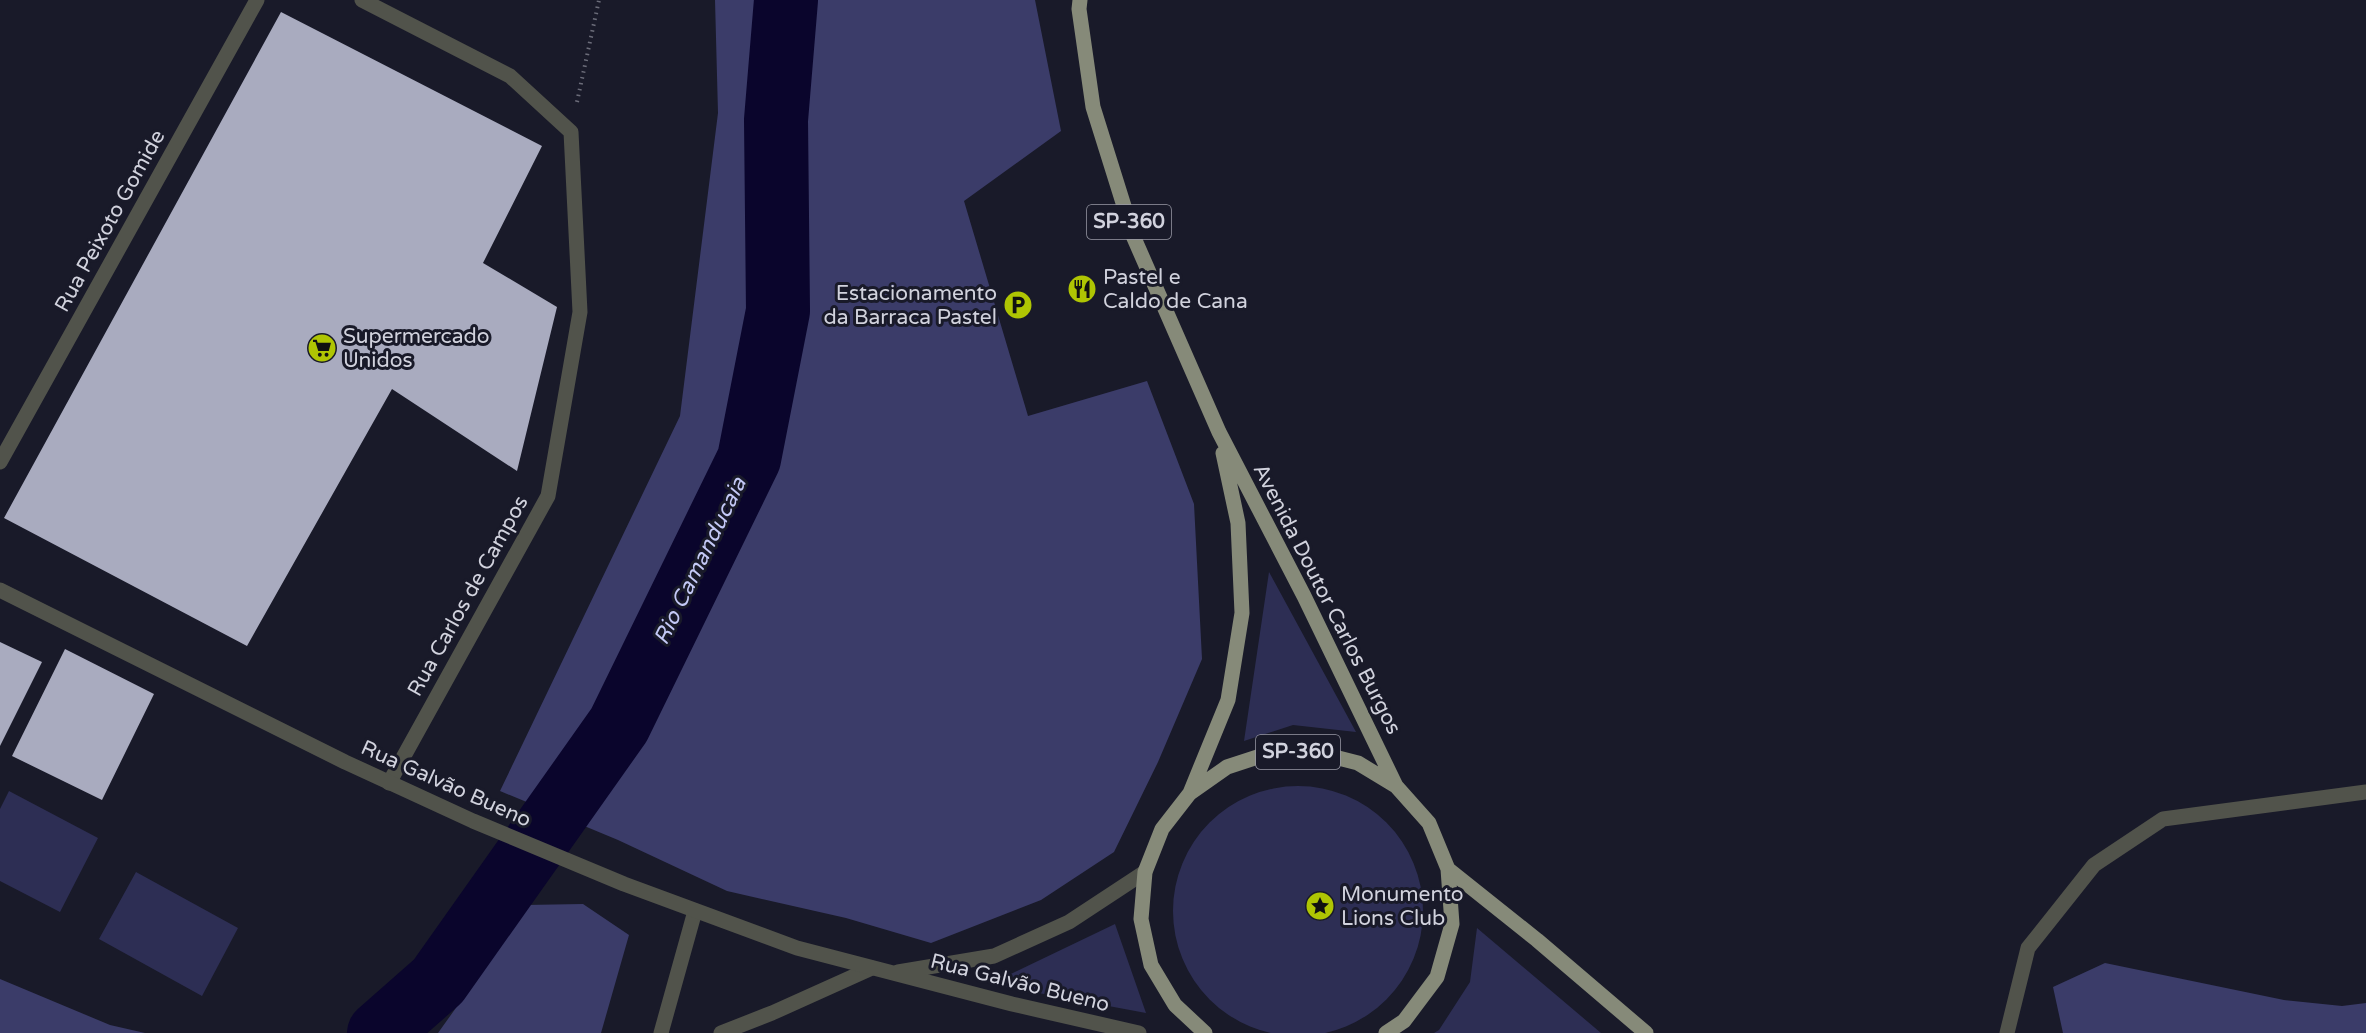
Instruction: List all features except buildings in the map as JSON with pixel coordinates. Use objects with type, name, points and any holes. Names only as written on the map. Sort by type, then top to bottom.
[{"type":"main road","name":"Avenida Doutor Carlos Burgos","points":[[1080,0],[1079,9],[1093,107],[1134,238],[1219,432],[1304,596],[1396,786]]},
{"type":"main road","name":"Avenida Doutor Carlos Burgos","points":[[1190,793],[1228,700],[1242,613],[1238,523],[1219,432]]},
{"type":"main road","name":"SP-360","points":[[1204,1033],[1175,1005],[1151,964],[1141,919],[1145,872],[1162,829],[1190,793],[1227,767],[1270,753],[1315,752],[1358,763],[1396,786],[1429,823],[1448,869],[1452,924],[1437,977],[1404,1021],[1386,1033]]},
{"type":"main road","name":"SP-360","points":[[1448,869],[1537,940],[1646,1033]]},
{"type":"street","name":"Rua Peixoto Gomide","points":[[0,462],[257,0]]},
{"type":"street","points":[[362,0],[510,76],[571,132]]},
{"type":"street","name":"Rua Carlos de Campos","points":[[389,783],[548,496],[580,312],[571,132]]},
{"type":"street","name":"Rua Galvão Bueno","points":[[0,590],[389,783],[624,884],[797,948],[1139,1033]]},
{"type":"street","points":[[2007,1033],[2028,948],[2094,865],[2104,858],[2163,819],[2366,792]]},
{"type":"street","name":"Rua Galvão Bueno","points":[[892,973],[994,956],[1069,922],[1145,872]]},
{"type":"street","points":[[661,1033],[695,911]]},
{"type":"street","points":[[721,1033],[872,968]]},
{"type":"path","points":[[571,132],[599,0]]},
{"type":"shaded area","points":[[715,0],[1035,0],[1061,131],[964,201],[1028,416],[1147,381],[1194,504],[1202,659],[1158,762],[1114,852],[1041,900],[931,943],[846,918],[727,891],[618,840],[500,791],[680,416],[718,113]]},
{"type":"shaded area","points":[[1269,572],[1356,732],[1293,725],[1244,741]]},
{"type":"shaded area","points":[[1298,786],[1322,789],[1346,796],[1367,807],[1386,823],[1402,842],[1413,863],[1420,887],[1423,911],[1420,935],[1413,959],[1402,980],[1386,999],[1367,1015],[1346,1026],[1322,1033],[1298,1036],[1274,1033],[1250,1026],[1229,1015],[1210,999],[1194,980],[1183,959],[1176,935],[1173,911],[1176,887],[1183,863],[1194,842],[1210,823],[1229,807],[1250,796],[1274,789]]},
{"type":"shaded area","points":[[9,791],[98,838],[60,912],[0,881],[0,809]]},
{"type":"shaded area","points":[[136,872],[238,928],[202,996],[99,939]]},
{"type":"shaded area","points":[[583,904],[629,935],[601,1033],[438,1033],[463,998],[490,951],[525,905]]},
{"type":"shaded area","points":[[1115,924],[1146,1013],[990,984]]},
{"type":"shaded area","points":[[1477,928],[1601,1033],[1434,1033],[1439,1030],[1470,982]]},
{"type":"shaded area","points":[[2105,963],[2284,1000],[2342,1006],[2366,1003],[2366,1033],[2063,1033],[2053,987]]},
{"type":"shaded area","points":[[0,979],[110,1025],[145,1033],[0,1033]]},
{"type":"waterway","name":"Rio Camanducaia","points":[[379,1033],[438,981],[619,725],[749,459],[778,311],[776,120],[786,0]]},
{"type":"place","name":"Pastel e Caldo de Cana","points":[[1082,289]]},
{"type":"place","name":"Estacionamento da Barraca Pastel","points":[[1018,305]]},
{"type":"place","name":"Supermercado Unidos","points":[[322,348]]},
{"type":"place","name":"Monumento Lions Club","points":[[1320,906]]}]
